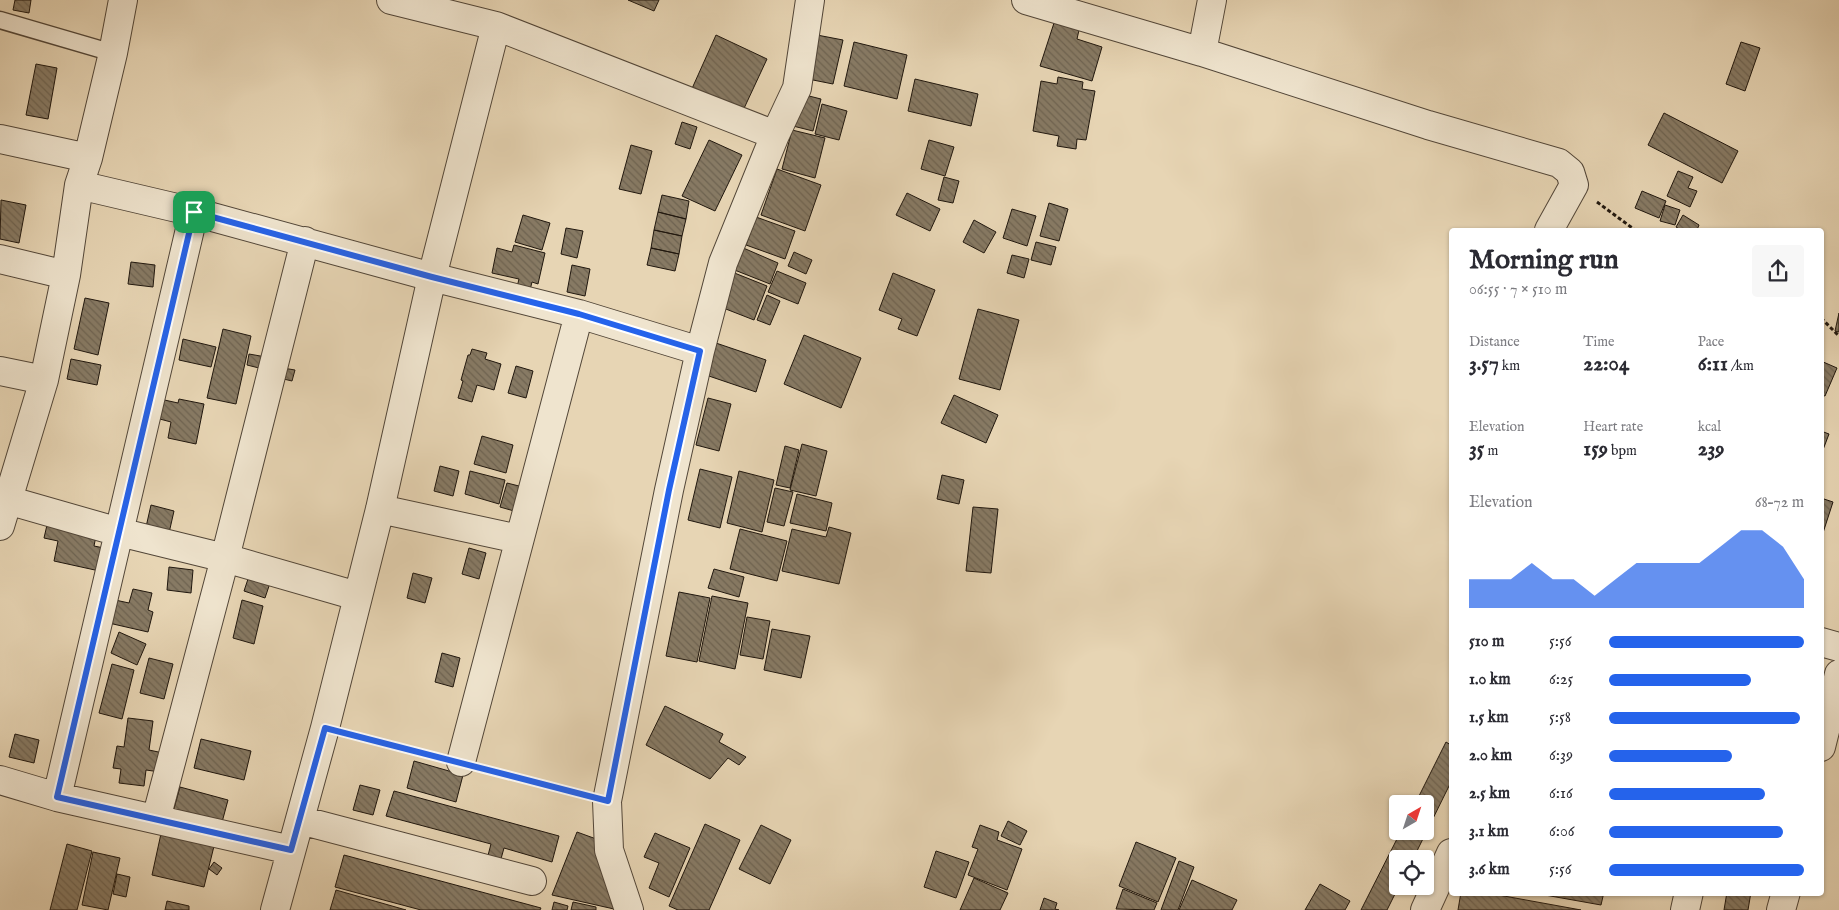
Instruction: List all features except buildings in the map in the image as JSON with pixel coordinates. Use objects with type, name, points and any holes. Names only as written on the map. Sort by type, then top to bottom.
[{"type":"street","points":[[0,526],[4,499],[44,380],[66,275],[79,185],[88,158],[114,53],[124,0]]},
{"type":"street","points":[[391,0],[496,26],[775,135]]},
{"type":"street","points":[[629,910],[609,850],[608,801],[669,490],[700,351],[723,263],[775,135],[797,88],[810,0]]},
{"type":"street","points":[[1026,0],[1202,52],[1428,125],[1559,163],[1570,172],[1574,185],[1550,228]]},
{"type":"street","points":[[1202,52],[1212,0]]},
{"type":"street","points":[[275,910],[325,728],[380,509],[432,277],[496,26]]},
{"type":"street","points":[[0,139],[88,158]]},
{"type":"street","points":[[79,185],[194,212],[432,277],[579,314],[700,351]]},
{"type":"street","points":[[57,797],[194,212]]},
{"type":"street","points":[[156,819],[305,241]]},
{"type":"street","points":[[0,259],[66,275]]},
{"type":"street","points":[[461,762],[579,314]]},
{"type":"street","points":[[0,371],[44,380]]},
{"type":"street","points":[[4,499],[357,596]]},
{"type":"street","points":[[380,509],[519,539]]},
{"type":"street","points":[[1824,643],[1839,647]]},
{"type":"street","points":[[1824,735],[1839,674]]},
{"type":"street","points":[[0,780],[57,797],[291,850]]},
{"type":"street","points":[[300,820],[532,882]]},
{"type":"street","points":[[1425,910],[1449,857]]},
{"type":"street","points":[[1685,910],[1688,896]]},
{"type":"street","points":[[1781,910],[1785,896]]},
{"type":"lane","points":[[0,20],[114,53]]},
{"type":"path","points":[[1574,185],[1632,228]]},
{"type":"path","points":[[1824,321],[1839,336]]},
{"type":"path","points":[[325,728],[608,801]]},
{"type":"route","points":[[194,212],[432,277],[579,314],[700,351],[669,490],[608,801],[325,728],[291,850],[57,797],[194,212]]}]
